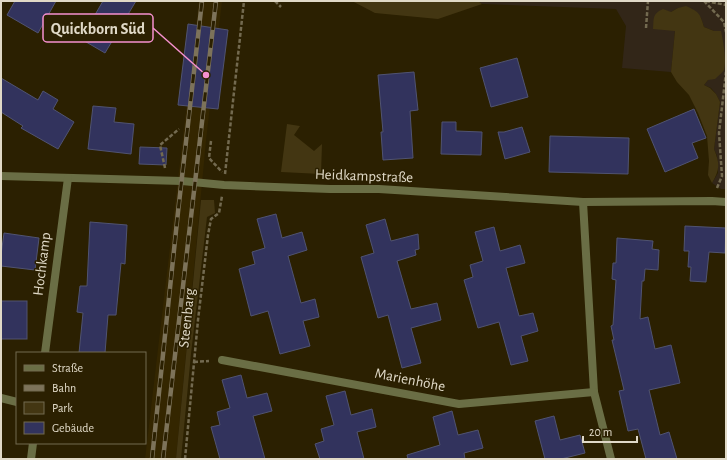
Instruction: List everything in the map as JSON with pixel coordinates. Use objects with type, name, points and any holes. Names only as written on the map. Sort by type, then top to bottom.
[{"type":"street","name":"Heidkampstraße","points":[[1,176],[182,181],[224,185],[330,189],[379,189],[583,202],[726,202]]},
{"type":"street","name":"Hochkamp","points":[[45,352],[68,178]]},
{"type":"street","points":[[583,202],[594,392],[611,459]]},
{"type":"street","name":"Marienhöhe","points":[[222,360],[459,404],[594,392]]},
{"type":"street","points":[[1,398],[16,402]]},
{"type":"street","points":[[31,459],[33,444]]},
{"type":"path","name":"Steenbarg","points":[[184,459],[208,235],[211,218],[219,213],[224,185],[244,1]]},
{"type":"path","points":[[275,1],[281,7]]},
{"type":"path","points":[[646,28],[648,1]]},
{"type":"path","points":[[705,1],[726,5]]},
{"type":"path","points":[[705,1],[724,22],[726,32]]},
{"type":"path","points":[[712,201],[722,176],[719,133],[726,72]]},
{"type":"path","points":[[168,171],[165,169],[160,145],[179,129]]},
{"type":"path","points":[[211,141],[210,158],[225,175]]},
{"type":"shaded area","points":[[199,1],[222,1],[206,141],[176,459],[145,459]]},
{"type":"shaded area","points":[[478,1],[726,1],[726,189],[721,189],[712,183],[718,173],[717,156],[714,149],[720,102],[711,88],[704,85],[708,80],[721,31],[714,31],[704,27],[701,18],[678,8],[671,12],[675,31],[671,72],[622,68],[626,26],[616,9],[482,4]]},
{"type":"green space","points":[[352,1],[478,1],[482,4],[438,19],[375,13]]},
{"type":"green space","points":[[686,6],[698,14],[704,27],[714,31],[721,31],[724,45],[724,70],[715,79],[708,80],[704,85],[716,94],[720,102],[714,149],[718,170],[712,183],[708,175],[709,161],[707,136],[689,95],[677,82],[671,72],[675,31],[653,29],[654,17],[659,11],[663,9],[671,12]]},
{"type":"green space","points":[[287,124],[300,126],[294,135],[314,151],[322,144],[321,174],[281,172]]},
{"type":"green space","points":[[201,200],[214,200],[215,213],[207,217],[191,354],[181,459],[176,459]]},
{"type":"building","points":[[15,1],[56,1],[38,33],[7,15]]},
{"type":"building","points":[[103,1],[136,1],[105,53],[81,39]]},
{"type":"building","points":[[188,24],[228,30],[218,109],[178,105]]},
{"type":"building","points":[[517,58],[528,97],[491,107],[480,68]]},
{"type":"building","points":[[414,72],[418,110],[410,111],[413,158],[383,160],[381,132],[383,132],[378,75]]},
{"type":"building","points":[[1,78],[38,100],[43,91],[58,100],[53,109],[74,122],[58,149],[21,128],[23,126],[1,112]]},
{"type":"building","points":[[93,106],[116,108],[114,122],[134,124],[131,154],[88,149]]},
{"type":"building","points":[[694,109],[706,138],[692,143],[698,158],[665,172],[647,129]]},
{"type":"building","points":[[442,122],[456,122],[456,131],[482,132],[481,155],[441,154]]},
{"type":"building","points":[[522,127],[530,152],[505,159],[498,132],[504,132]]},
{"type":"building","points":[[550,136],[629,138],[628,174],[549,172]]},
{"type":"building","points":[[140,147],[167,148],[166,165],[139,164]]},
{"type":"building","points":[[276,214],[282,238],[302,232],[307,250],[288,256],[301,303],[315,299],[319,317],[303,321],[310,346],[280,354],[268,311],[251,316],[239,269],[255,264],[252,252],[265,248],[257,219]]},
{"type":"building","points":[[385,219],[391,241],[418,234],[419,249],[415,250],[416,255],[397,261],[411,309],[437,303],[441,320],[411,328],[421,363],[402,368],[388,315],[378,318],[361,257],[374,253],[366,225]]},
{"type":"building","points":[[90,222],[127,225],[125,264],[121,263],[116,315],[108,315],[105,352],[79,352],[83,313],[77,312],[80,286],[87,286]]},
{"type":"building","points":[[685,226],[726,228],[725,253],[709,252],[706,282],[690,281],[691,267],[688,267],[689,251],[684,251]]},
{"type":"building","points":[[494,227],[500,251],[520,245],[525,263],[506,268],[519,316],[533,313],[538,331],[521,336],[528,361],[511,365],[499,322],[478,328],[464,280],[473,277],[470,265],[483,261],[475,232]]},
{"type":"building","points":[[4,233],[39,238],[35,270],[1,266]]},
{"type":"building","points":[[617,238],[653,241],[652,249],[659,250],[658,270],[645,269],[644,281],[642,281],[640,319],[648,317],[655,349],[671,345],[680,383],[649,390],[660,435],[669,432],[677,459],[646,459],[638,429],[628,431],[619,391],[624,390],[612,340],[614,340],[611,326],[613,325],[616,280],[612,279],[613,263],[616,263]]},
{"type":"building","points":[[1,301],[27,301],[27,339],[1,339]]},
{"type":"building","points":[[241,375],[247,398],[267,393],[272,411],[253,416],[265,459],[220,459],[211,427],[220,425],[217,412],[230,408],[222,380]]},
{"type":"building","points":[[345,391],[351,415],[372,409],[376,427],[357,432],[364,459],[320,459],[315,444],[324,441],[321,429],[334,425],[326,396]]},
{"type":"building","points":[[452,411],[458,435],[478,430],[483,448],[464,453],[465,459],[408,459],[407,455],[440,445],[433,417]]},
{"type":"building","points":[[554,416],[560,440],[580,435],[585,453],[561,459],[545,459],[535,421]]},
{"type":"railway","points":[[152,459],[202,1]]},
{"type":"railway","points":[[163,459],[216,1]]},
{"type":"place","name":"Quickborn Süd","points":[[206,75]]}]
